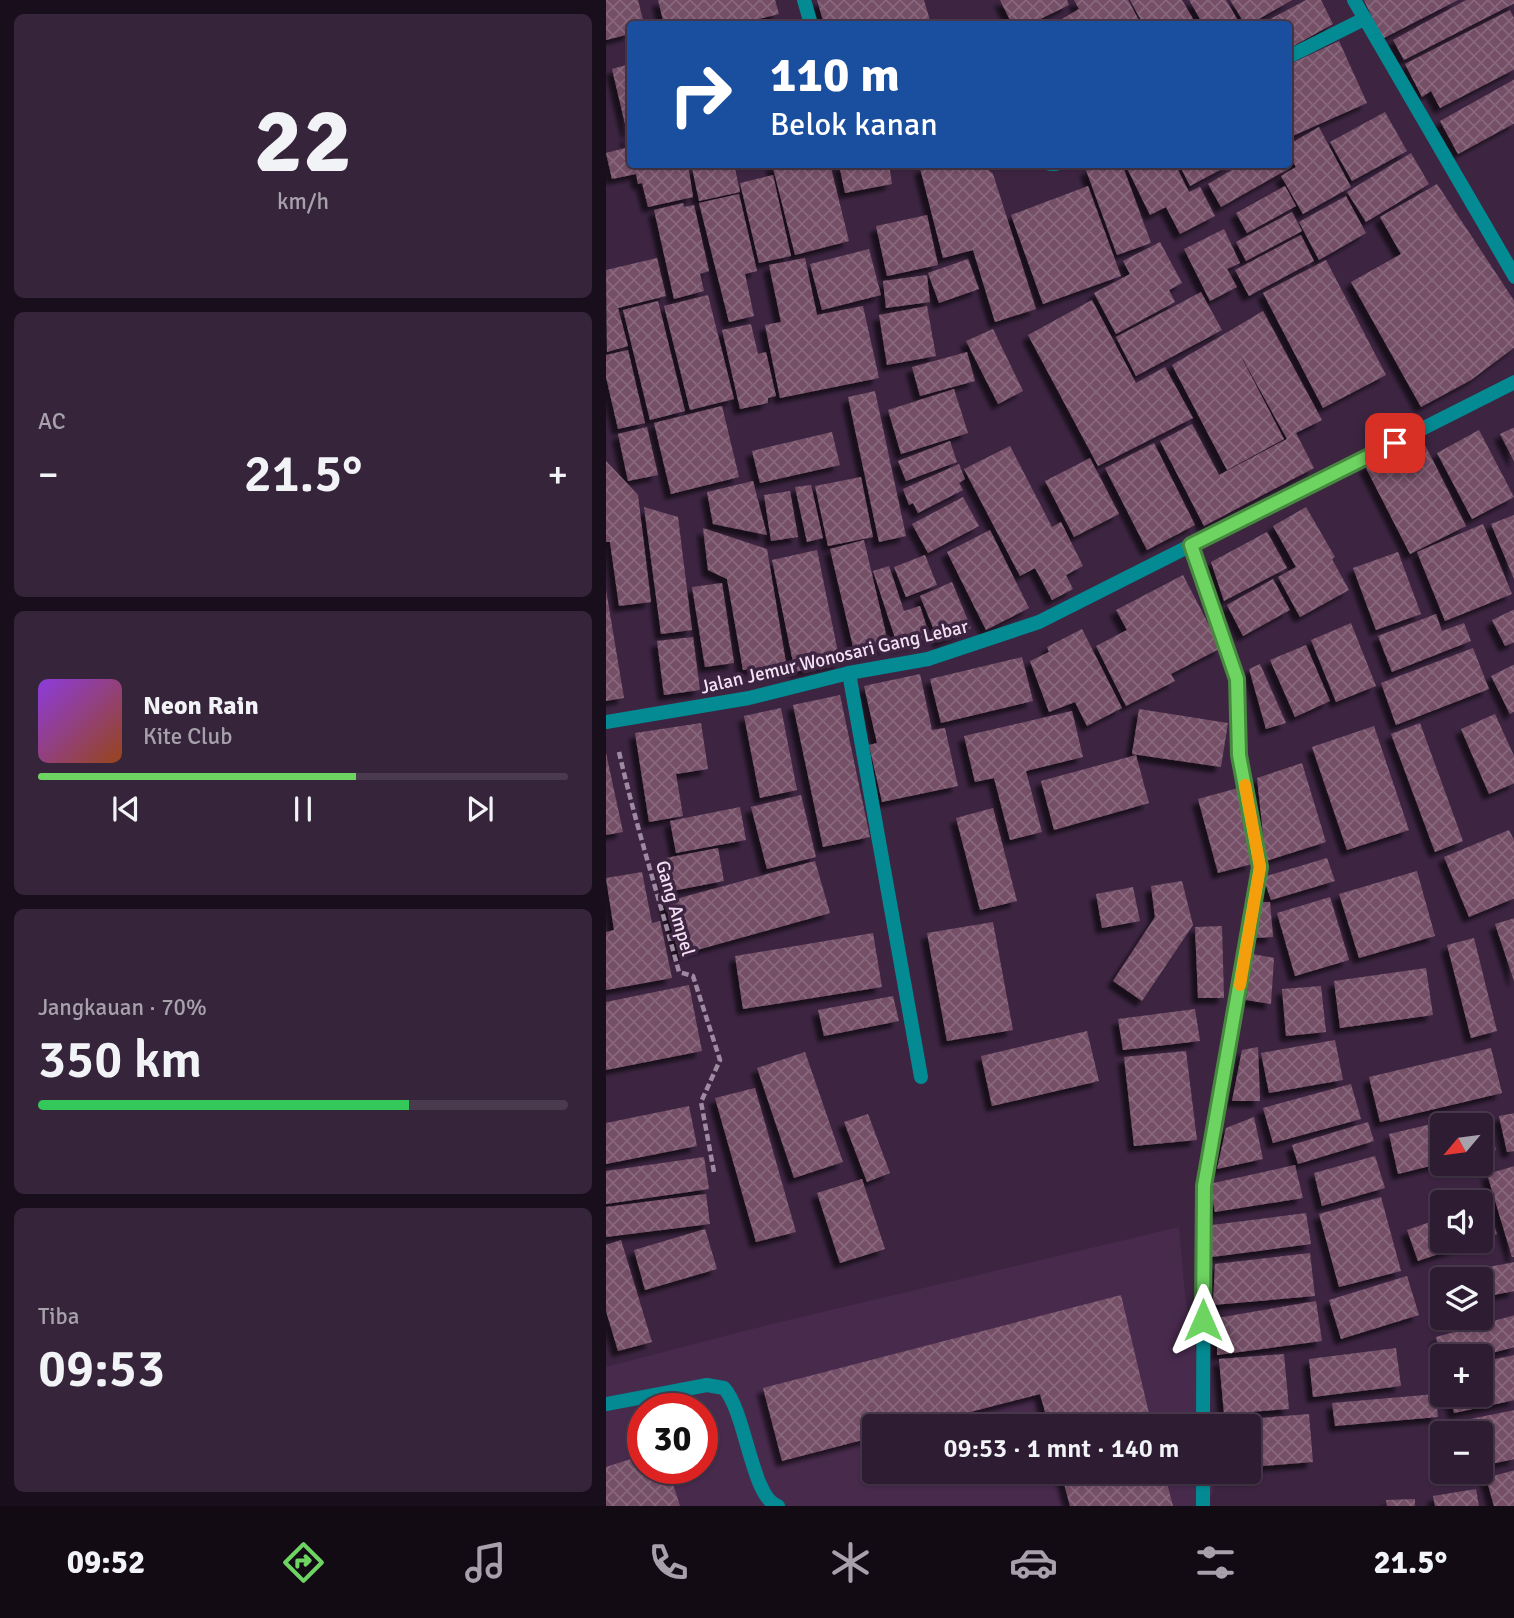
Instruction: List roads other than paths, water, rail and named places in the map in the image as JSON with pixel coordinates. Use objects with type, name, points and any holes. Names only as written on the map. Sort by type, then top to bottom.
[{"type":"street","points":[[804,0],[810,21]]},
{"type":"street","points":[[1354,0],[1514,277]]},
{"type":"street","points":[[1292,55],[1364,19]]},
{"type":"street","name":"Jalan Jemur Wonosari Gang Lebar","points":[[609,721],[749,698],[849,673],[928,659],[1002,637],[1039,622],[1514,382]]},
{"type":"street","points":[[1191,545],[1237,679],[1239,755],[1260,867],[1204,1186],[1203,1414]]},
{"type":"street","points":[[849,673],[920,1077]]},
{"type":"street","points":[[606,1404],[707,1385],[724,1388],[736,1405],[764,1496],[778,1506]]},
{"type":"street","points":[[1203,1484],[1203,1506]]}]
